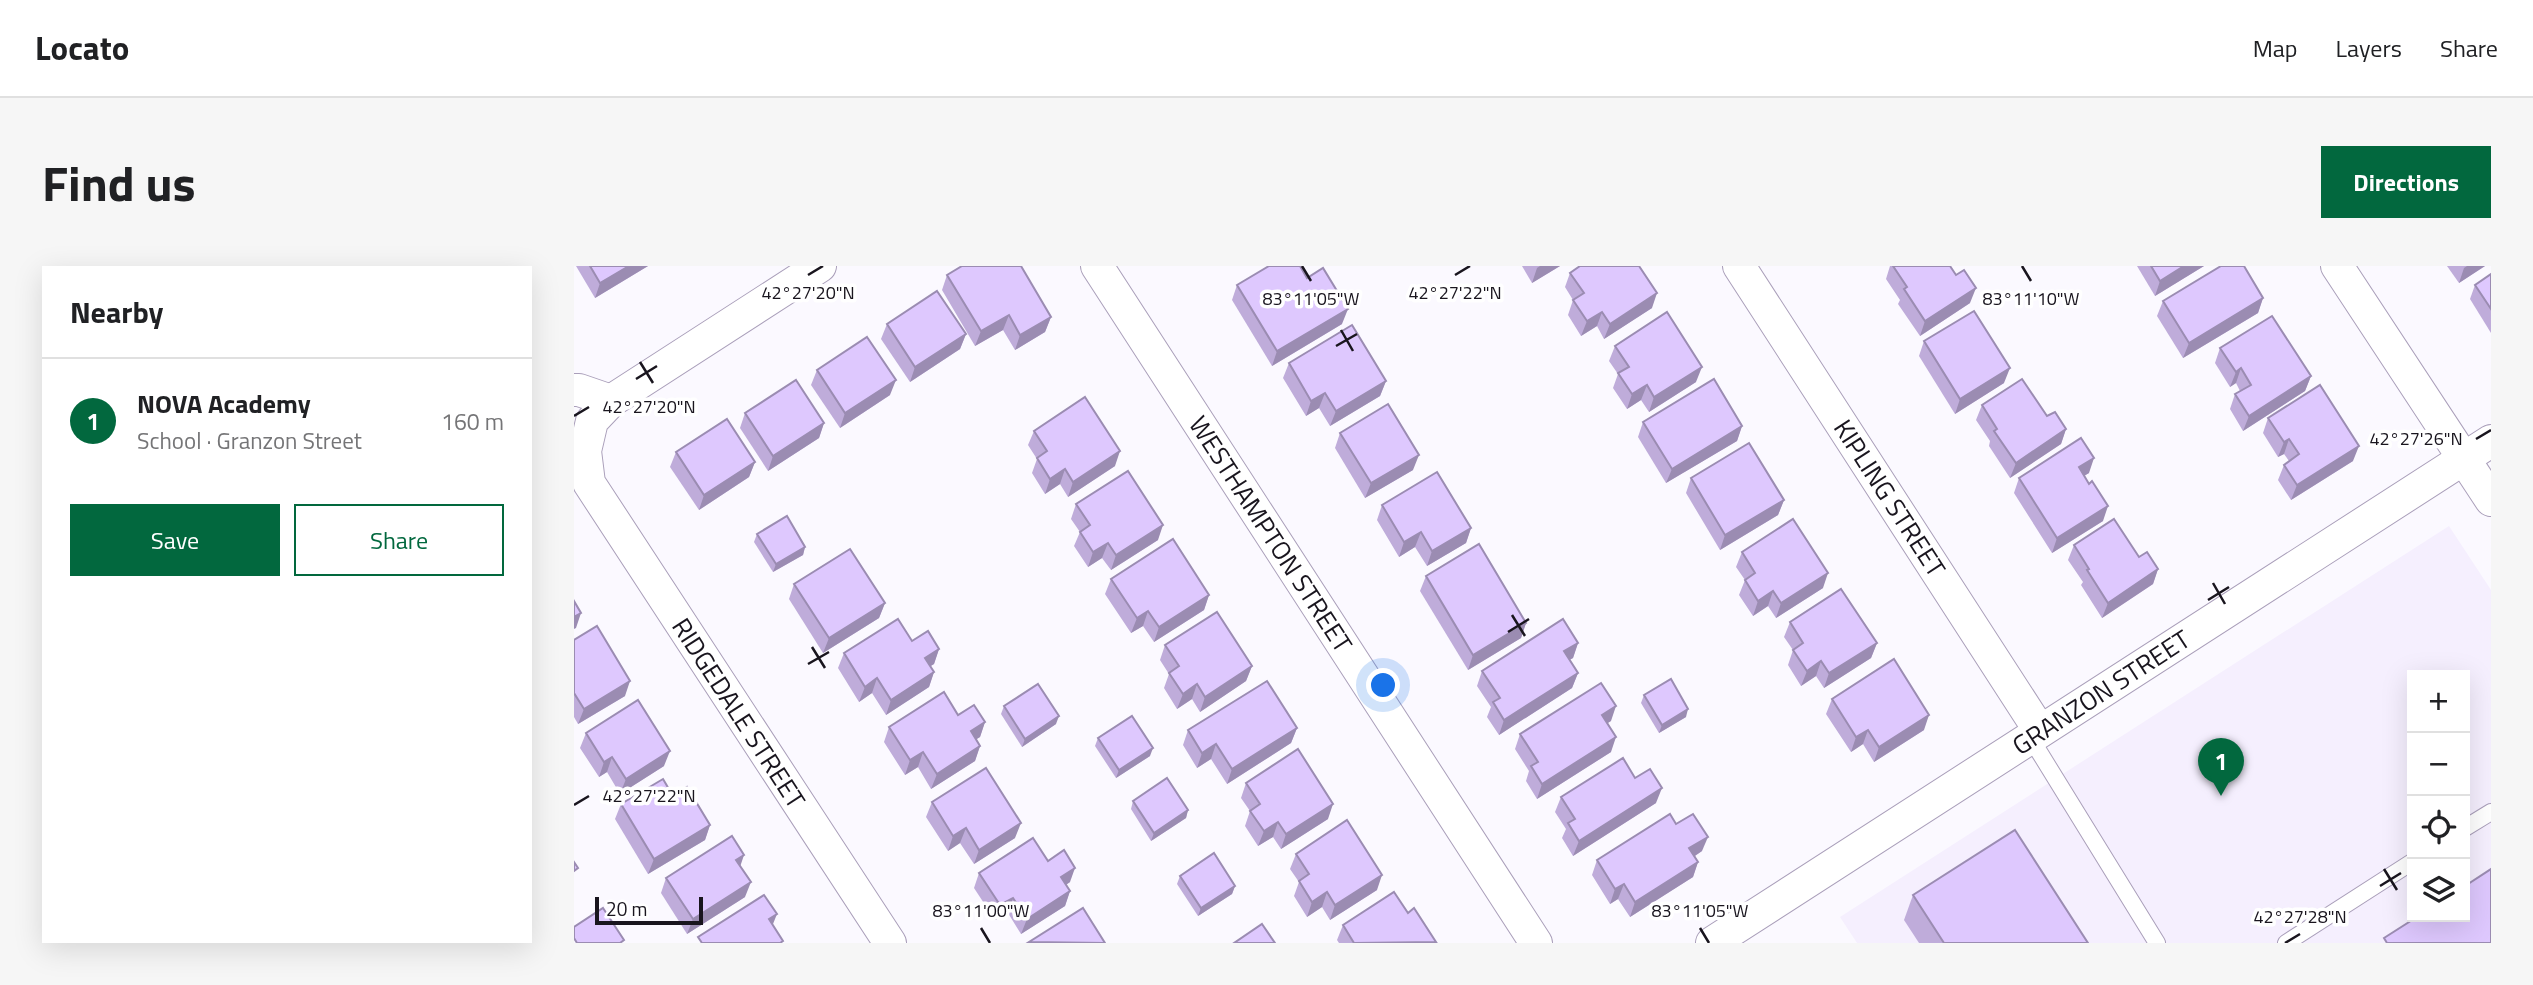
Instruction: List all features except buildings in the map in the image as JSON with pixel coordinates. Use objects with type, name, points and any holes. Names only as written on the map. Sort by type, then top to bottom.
[{"type":"street","points":[[574,390],[611,401],[820,266]]},
{"type":"street","name":"WESTHAMPTON STREET","points":[[1097,266],[1536,943]]},
{"type":"street","name":"KIPLING STREET","points":[[1739,266],[2035,734]]},
{"type":"street","points":[[2336,266],[2491,500]]},
{"type":"street","name":"RIDGEDALE STREET","points":[[611,401],[592,421],[584,451],[581,483],[890,943]]},
{"type":"street","name":"GRANZON STREET","points":[[1712,943],[2491,441]]},
{"type":"lane","points":[[2035,734],[2157,943]]},
{"type":"lane","points":[[2470,825],[2491,812]]},
{"type":"lane","points":[[2286,943],[2407,865]]},
{"type":"shaded area","points":[[2449,526],[2491,590],[2491,943],[1857,943],[1840,917]]},
{"type":"place","name":"NOVA Academy","points":[[2221,796]]}]
